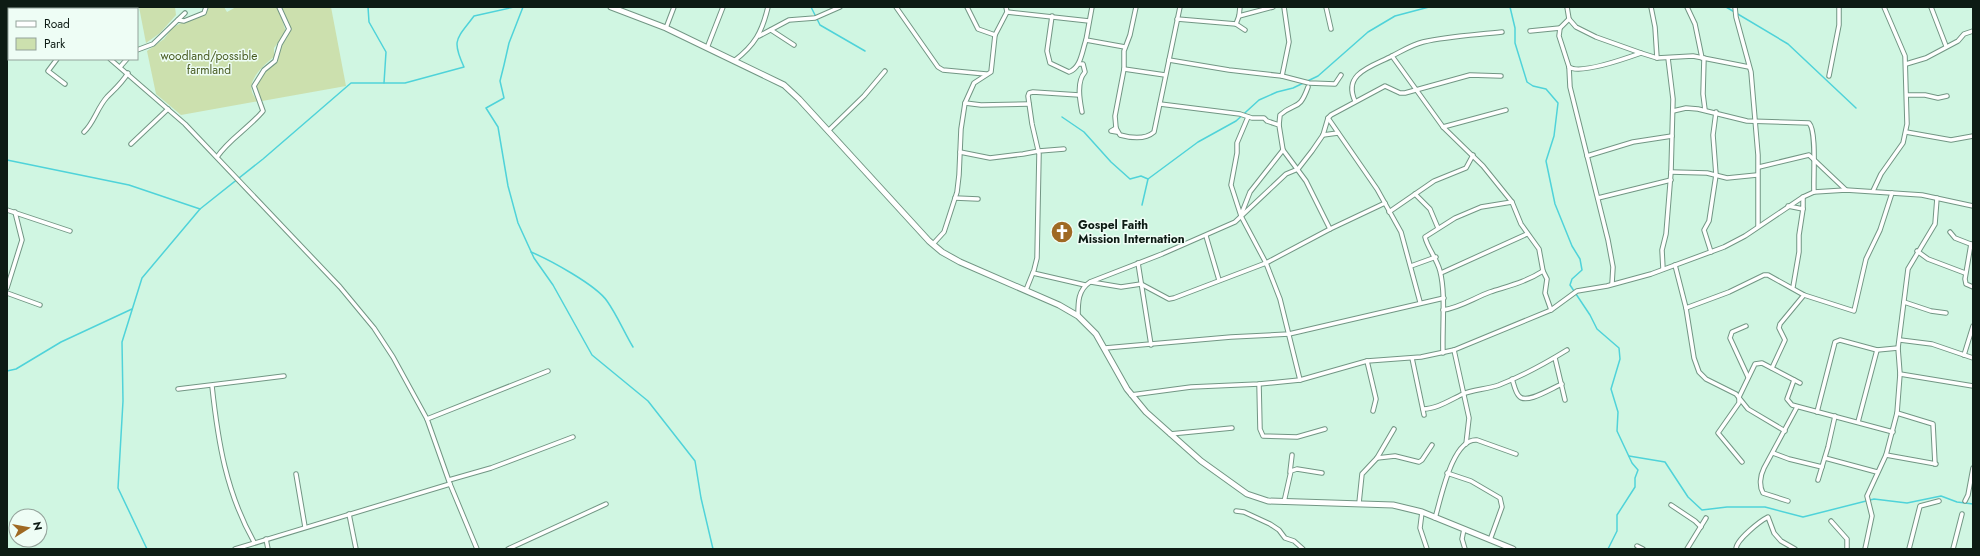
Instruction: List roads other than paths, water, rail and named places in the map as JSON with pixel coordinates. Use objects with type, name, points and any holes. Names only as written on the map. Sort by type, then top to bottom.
[{"type":"main road","points":[[611,7],[626,10],[666,28],[784,85],[942,252],[960,262],[1059,305],[1078,316],[1090,327],[1105,348],[1131,395],[1146,412],[1169,434],[1226,480],[1247,494],[1260,499],[1284,502],[1393,505],[1422,512],[1512,549]]},
{"type":"street","points":[[178,20],[184,21],[204,13],[206,7]]},
{"type":"street","points":[[217,157],[223,148],[255,120],[262,111],[254,86],[264,70],[275,61],[280,44],[289,29],[279,7]]},
{"type":"street","points":[[666,28],[674,7]]},
{"type":"street","points":[[707,48],[723,7]]},
{"type":"street","points":[[734,60],[746,52],[759,36],[768,7]]},
{"type":"street","points":[[759,36],[789,20],[814,18],[840,7]]},
{"type":"street","points":[[896,7],[938,67],[943,70],[987,74]]},
{"type":"street","points":[[967,7],[978,29],[995,35]]},
{"type":"street","points":[[933,244],[944,232],[955,198],[959,175],[960,129],[965,103],[974,83],[991,72],[995,35],[1007,12],[1006,7]]},
{"type":"street","points":[[1052,16],[1047,52],[1050,63],[1070,72],[1079,64],[1086,40],[1092,7]]},
{"type":"street","points":[[1136,7],[1130,35],[1125,47],[1124,69],[1115,116],[1117,132],[1124,136],[1134,137],[1150,135],[1154,132],[1180,7]]},
{"type":"street","points":[[1236,24],[1240,7]]},
{"type":"street","points":[[1239,16],[1273,7]]},
{"type":"street","points":[[1282,76],[1289,42],[1284,7]]},
{"type":"street","points":[[1326,7],[1331,29]]},
{"type":"street","points":[[1566,7],[1569,19],[1576,27],[1596,37],[1641,53],[1657,58],[1686,56],[1703,58],[1750,67]]},
{"type":"street","points":[[1651,7],[1655,27],[1657,58]]},
{"type":"street","points":[[1687,7],[1695,24],[1703,58],[1703,94],[1705,110]]},
{"type":"street","points":[[1735,7],[1736,17],[1750,67],[1758,167],[1758,226]]},
{"type":"street","points":[[1829,76],[1839,25],[1838,7]]},
{"type":"street","points":[[1873,191],[1881,174],[1903,144],[1906,132],[1906,64],[1900,43],[1884,7]]},
{"type":"street","points":[[1932,7],[1946,46]]},
{"type":"street","points":[[1007,12],[1089,21]]},
{"type":"street","points":[[138,50],[153,44],[185,13]]},
{"type":"street","points":[[1177,19],[1236,24],[1245,30]]},
{"type":"street","points":[[1530,32],[1560,28],[1569,19]]},
{"type":"street","points":[[1560,28],[1559,36],[1569,67],[1570,87],[1588,156],[1613,267],[1612,284]]},
{"type":"street","points":[[771,30],[794,45]]},
{"type":"street","points":[[1906,64],[1926,58],[1946,46],[1958,41],[1964,34],[1973,31]]},
{"type":"street","points":[[1355,101],[1352,90],[1353,83],[1360,73],[1392,56],[1422,42],[1444,38],[1502,32]]},
{"type":"street","points":[[1086,40],[1125,47]]},
{"type":"street","points":[[1569,67],[1575,70],[1605,65],[1641,53]]},
{"type":"street","points":[[1392,56],[1443,127],[1473,155],[1500,185],[1512,202],[1527,234],[1539,249],[1543,272],[1547,279],[1545,293],[1551,310]]},
{"type":"street","points":[[1663,269],[1662,255],[1671,180],[1673,111],[1673,91],[1668,58]]},
{"type":"street","points":[[56,60],[48,71],[65,84]]},
{"type":"street","points":[[111,60],[168,108],[217,157],[340,288],[374,328],[393,357],[427,419],[477,549]]},
{"type":"street","points":[[120,67],[126,60]]},
{"type":"street","points":[[1169,60],[1229,70],[1282,76],[1309,83],[1333,84],[1337,82],[1341,75]]},
{"type":"street","points":[[1079,64],[1083,64],[1085,72],[1082,75],[1079,95],[1082,112]]},
{"type":"street","points":[[1124,69],[1166,75]]},
{"type":"street","points":[[828,131],[864,96],[885,71]]},
{"type":"street","points":[[84,132],[89,128],[107,97],[121,84],[128,73]]},
{"type":"street","points":[[1078,316],[1078,300],[1085,286],[1090,282],[1206,236],[1235,222],[1286,174],[1298,169],[1323,135],[1328,118],[1355,101],[1369,96],[1385,86],[1400,93],[1416,91],[1470,75],[1501,76]]},
{"type":"street","points":[[1308,87],[1299,106],[1288,109],[1280,116],[1283,150],[1298,169],[1313,193],[1330,228]]},
{"type":"street","points":[[1026,290],[1033,273],[1038,246],[1039,151],[1033,130],[1028,96],[1029,93],[1033,92],[1079,95]]},
{"type":"street","points":[[1907,95],[1925,95],[1938,98],[1947,96]]},
{"type":"street","points":[[965,103],[981,105],[1029,104]]},
{"type":"street","points":[[1160,104],[1264,118],[1267,121],[1280,125]]},
{"type":"street","points":[[131,144],[168,108]]},
{"type":"street","points":[[1673,111],[1691,108],[1716,112],[1747,121],[1809,123],[1812,126],[1814,192]]},
{"type":"street","points":[[1443,127],[1506,110]]},
{"type":"street","points":[[1711,252],[1704,230],[1709,221],[1716,175],[1714,135],[1716,112]]},
{"type":"street","points":[[1248,117],[1237,143],[1237,153],[1231,186],[1241,216],[1266,263],[1280,299],[1300,380]]},
{"type":"street","points":[[1328,118],[1377,189],[1403,238],[1420,302]]},
{"type":"street","points":[[1906,132],[1952,140],[1973,136]]},
{"type":"street","points":[[1323,135],[1338,133]]},
{"type":"street","points":[[1588,156],[1634,142],[1672,136]]},
{"type":"street","points":[[960,152],[990,158],[1064,149]]},
{"type":"street","points":[[1241,216],[1250,192],[1283,150]]},
{"type":"street","points":[[1389,212],[1434,182],[1466,168],[1473,155]]},
{"type":"street","points":[[1758,167],[1803,155],[1809,155],[1846,190]]},
{"type":"street","points":[[1671,172],[1707,173],[1727,178],[1757,175]]},
{"type":"street","points":[[1598,198],[1671,180]]},
{"type":"street","points":[[1131,395],[1191,387],[1259,384],[1300,380],[1366,361],[1412,358],[1454,350],[1551,310],[1564,302],[1577,291],[1612,284],[1663,269],[1735,242],[1788,206],[1814,192],[1846,190],[1873,191],[1936,198],[1973,206]]},
{"type":"street","points":[[1686,308],[1729,292],[1764,275],[1773,277],[1804,295],[1854,311],[1866,259],[1880,230],[1892,193]]},
{"type":"street","points":[[1415,194],[1430,209],[1438,228]]},
{"type":"street","points":[[1792,287],[1799,252],[1799,235],[1803,197]]},
{"type":"street","points":[[955,198],[978,199]]},
{"type":"street","points":[[1865,549],[1872,516],[1867,496],[1886,454],[1897,413],[1900,374],[1898,348],[1908,269],[1917,251],[1935,224],[1936,198]]},
{"type":"street","points":[[1443,353],[1444,298],[1441,273],[1436,257],[1425,237],[1455,218],[1481,207],[1512,202]]},
{"type":"street","points":[[1090,282],[1121,287],[1141,284],[1169,299],[1266,263],[1330,228],[1384,203]]},
{"type":"street","points":[[1788,206],[1802,209]]},
{"type":"street","points":[[7,210],[70,231]]},
{"type":"street","points":[[7,288],[22,240],[15,212]]},
{"type":"street","points":[[1950,232],[1955,238],[1972,244],[1965,274],[1966,284],[1973,287]]},
{"type":"street","points":[[1441,273],[1527,234]]},
{"type":"street","points":[[1206,236],[1219,280]]},
{"type":"street","points":[[1917,251],[1928,259],[1965,274]]},
{"type":"street","points":[[1411,266],[1436,257]]},
{"type":"street","points":[[1138,264],[1151,345]]},
{"type":"street","points":[[1675,265],[1686,308],[1694,358],[1699,372],[1706,378],[1729,389],[1739,397],[1748,409],[1785,431]]},
{"type":"street","points":[[1443,310],[1454,308],[1489,292],[1543,272]]},
{"type":"street","points":[[1033,273],[1085,286]]},
{"type":"street","points":[[7,293],[40,305]]},
{"type":"street","points":[[1772,368],[1785,340],[1779,328],[1780,324],[1804,295]]},
{"type":"street","points":[[1105,348],[1231,337],[1288,334],[1420,302],[1444,298]]},
{"type":"street","points":[[1904,302],[1931,311],[1946,313]]},
{"type":"street","points":[[1746,326],[1732,332],[1730,338],[1748,377]]},
{"type":"street","points":[[1964,355],[1973,326]]},
{"type":"street","points":[[1817,412],[1835,342],[1840,340],[1878,350],[1898,348]]},
{"type":"street","points":[[1900,340],[1932,344],[1973,358]]},
{"type":"street","points":[[1454,350],[1469,418],[1466,444]]},
{"type":"street","points":[[1423,409],[1429,409],[1456,399],[1464,394],[1479,391],[1512,379],[1555,358],[1567,350]]},
{"type":"street","points":[[1858,422],[1878,350]]},
{"type":"street","points":[[1412,358],[1424,414]]},
{"type":"street","points":[[1555,358],[1565,400]]},
{"type":"street","points":[[1366,361],[1376,399],[1373,411]]},
{"type":"street","points":[[1742,462],[1718,433],[1739,403],[1739,397],[1756,362],[1772,368],[1800,383]]},
{"type":"street","points":[[427,419],[548,371]]},
{"type":"street","points":[[1900,374],[1973,386]]},
{"type":"street","points":[[178,389],[284,376]]},
{"type":"street","points":[[1512,379],[1519,396],[1523,400],[1531,399],[1542,392],[1562,384]]},
{"type":"street","points":[[1794,380],[1787,399],[1797,406],[1893,432]]},
{"type":"street","points":[[1259,384],[1260,429],[1263,436],[1297,438],[1325,429]]},
{"type":"street","points":[[212,386],[216,425],[228,482],[246,527],[254,542]]},
{"type":"street","points":[[1788,501],[1763,493],[1761,488],[1762,473],[1797,406]]},
{"type":"street","points":[[1886,454],[1936,464],[1933,424],[1897,413]]},
{"type":"street","points":[[1818,480],[1835,416]]},
{"type":"street","points":[[1169,434],[1232,428]]},
{"type":"street","points":[[1359,503],[1362,474],[1377,458],[1394,429]]},
{"type":"street","points":[[235,549],[450,482],[574,437]]},
{"type":"street","points":[[1435,518],[1447,473],[1461,449],[1471,440],[1477,440],[1487,445],[1516,454]]},
{"type":"street","points":[[1377,458],[1395,456],[1419,462],[1432,445]]},
{"type":"street","points":[[1773,453],[1789,459],[1822,467]]},
{"type":"street","points":[[1284,502],[1290,474],[1292,455]]},
{"type":"street","points":[[1825,458],[1877,472]]},
{"type":"street","points":[[1965,501],[1968,495],[1973,468]]},
{"type":"street","points":[[1290,474],[1294,469],[1322,473]]},
{"type":"street","points":[[1447,473],[1471,481],[1500,498],[1502,507],[1490,540]]},
{"type":"street","points":[[296,474],[305,527]]},
{"type":"street","points":[[1909,549],[1920,506],[1939,501]]},
{"type":"street","points":[[508,549],[606,504]]},
{"type":"street","points":[[1671,506],[1695,521],[1701,527]]},
{"type":"street","points":[[1236,511],[1244,512],[1270,524],[1285,538],[1294,541],[1304,549]]},
{"type":"street","points":[[1422,512],[1420,528],[1427,549]]},
{"type":"street","points":[[348,514],[356,549]]},
{"type":"street","points":[[1954,549],[1962,514]]},
{"type":"street","points":[[1736,549],[1736,546],[1744,536],[1768,517],[1778,537],[1795,549]]},
{"type":"street","points":[[1687,549],[1706,518]]},
{"type":"street","points":[[1831,521],[1847,539],[1847,549]]},
{"type":"street","points":[[1464,529],[1462,539],[1466,549]]},
{"type":"street","points":[[266,539],[268,549]]},
{"type":"street","points":[[1637,546],[1643,549]]},
{"type":"waterway","points":[[368,7],[369,22],[386,52],[384,83]]},
{"type":"waterway","points":[[147,549],[118,488],[123,401],[122,342],[142,278],[200,209],[263,159],[351,83],[405,83],[464,67],[457,45],[460,35],[474,16],[514,7]]},
{"type":"waterway","points":[[523,7],[509,43],[500,81],[504,98],[486,108],[498,127],[508,186],[518,223],[534,258],[553,285],[592,355],[648,401],[695,461],[701,498],[713,549]]},
{"type":"waterway","points":[[811,7],[820,25],[865,51]]},
{"type":"waterway","points":[[1142,205],[1148,179],[1198,142],[1236,121],[1259,100],[1277,92],[1293,88],[1318,76],[1368,32],[1395,16],[1429,7]]},
{"type":"waterway","points":[[1510,7],[1515,28],[1515,43],[1527,82],[1533,86],[1546,89],[1558,103],[1554,136],[1546,161],[1555,204],[1572,246],[1580,259],[1582,270],[1572,279],[1570,285],[1590,315],[1597,329],[1619,348],[1620,359],[1611,389],[1618,412],[1617,431],[1632,463],[1638,470],[1635,478],[1635,487],[1617,515],[1617,531],[1608,549]]},
{"type":"waterway","points":[[1726,7],[1788,44],[1856,108]]},
{"type":"waterway","points":[[1062,117],[1084,132],[1111,162],[1130,179],[1141,176],[1148,179]]},
{"type":"waterway","points":[[7,160],[129,185],[200,209]]},
{"type":"waterway","points":[[531,252],[572,274],[601,295],[614,312],[633,347]]},
{"type":"waterway","points":[[7,371],[16,369],[61,342],[132,309]]},
{"type":"waterway","points":[[1629,456],[1665,462],[1688,497],[1702,510],[1727,507],[1765,507],[1803,517],[1874,499],[1907,503],[1941,496],[1957,502],[1973,504]]},
{"type":"place","name":"Gospel Faith Mission Internation","points":[[1062,232]]},
{"type":"park label","name":"woodland/possible farmland","points":[[209,63]]}]
